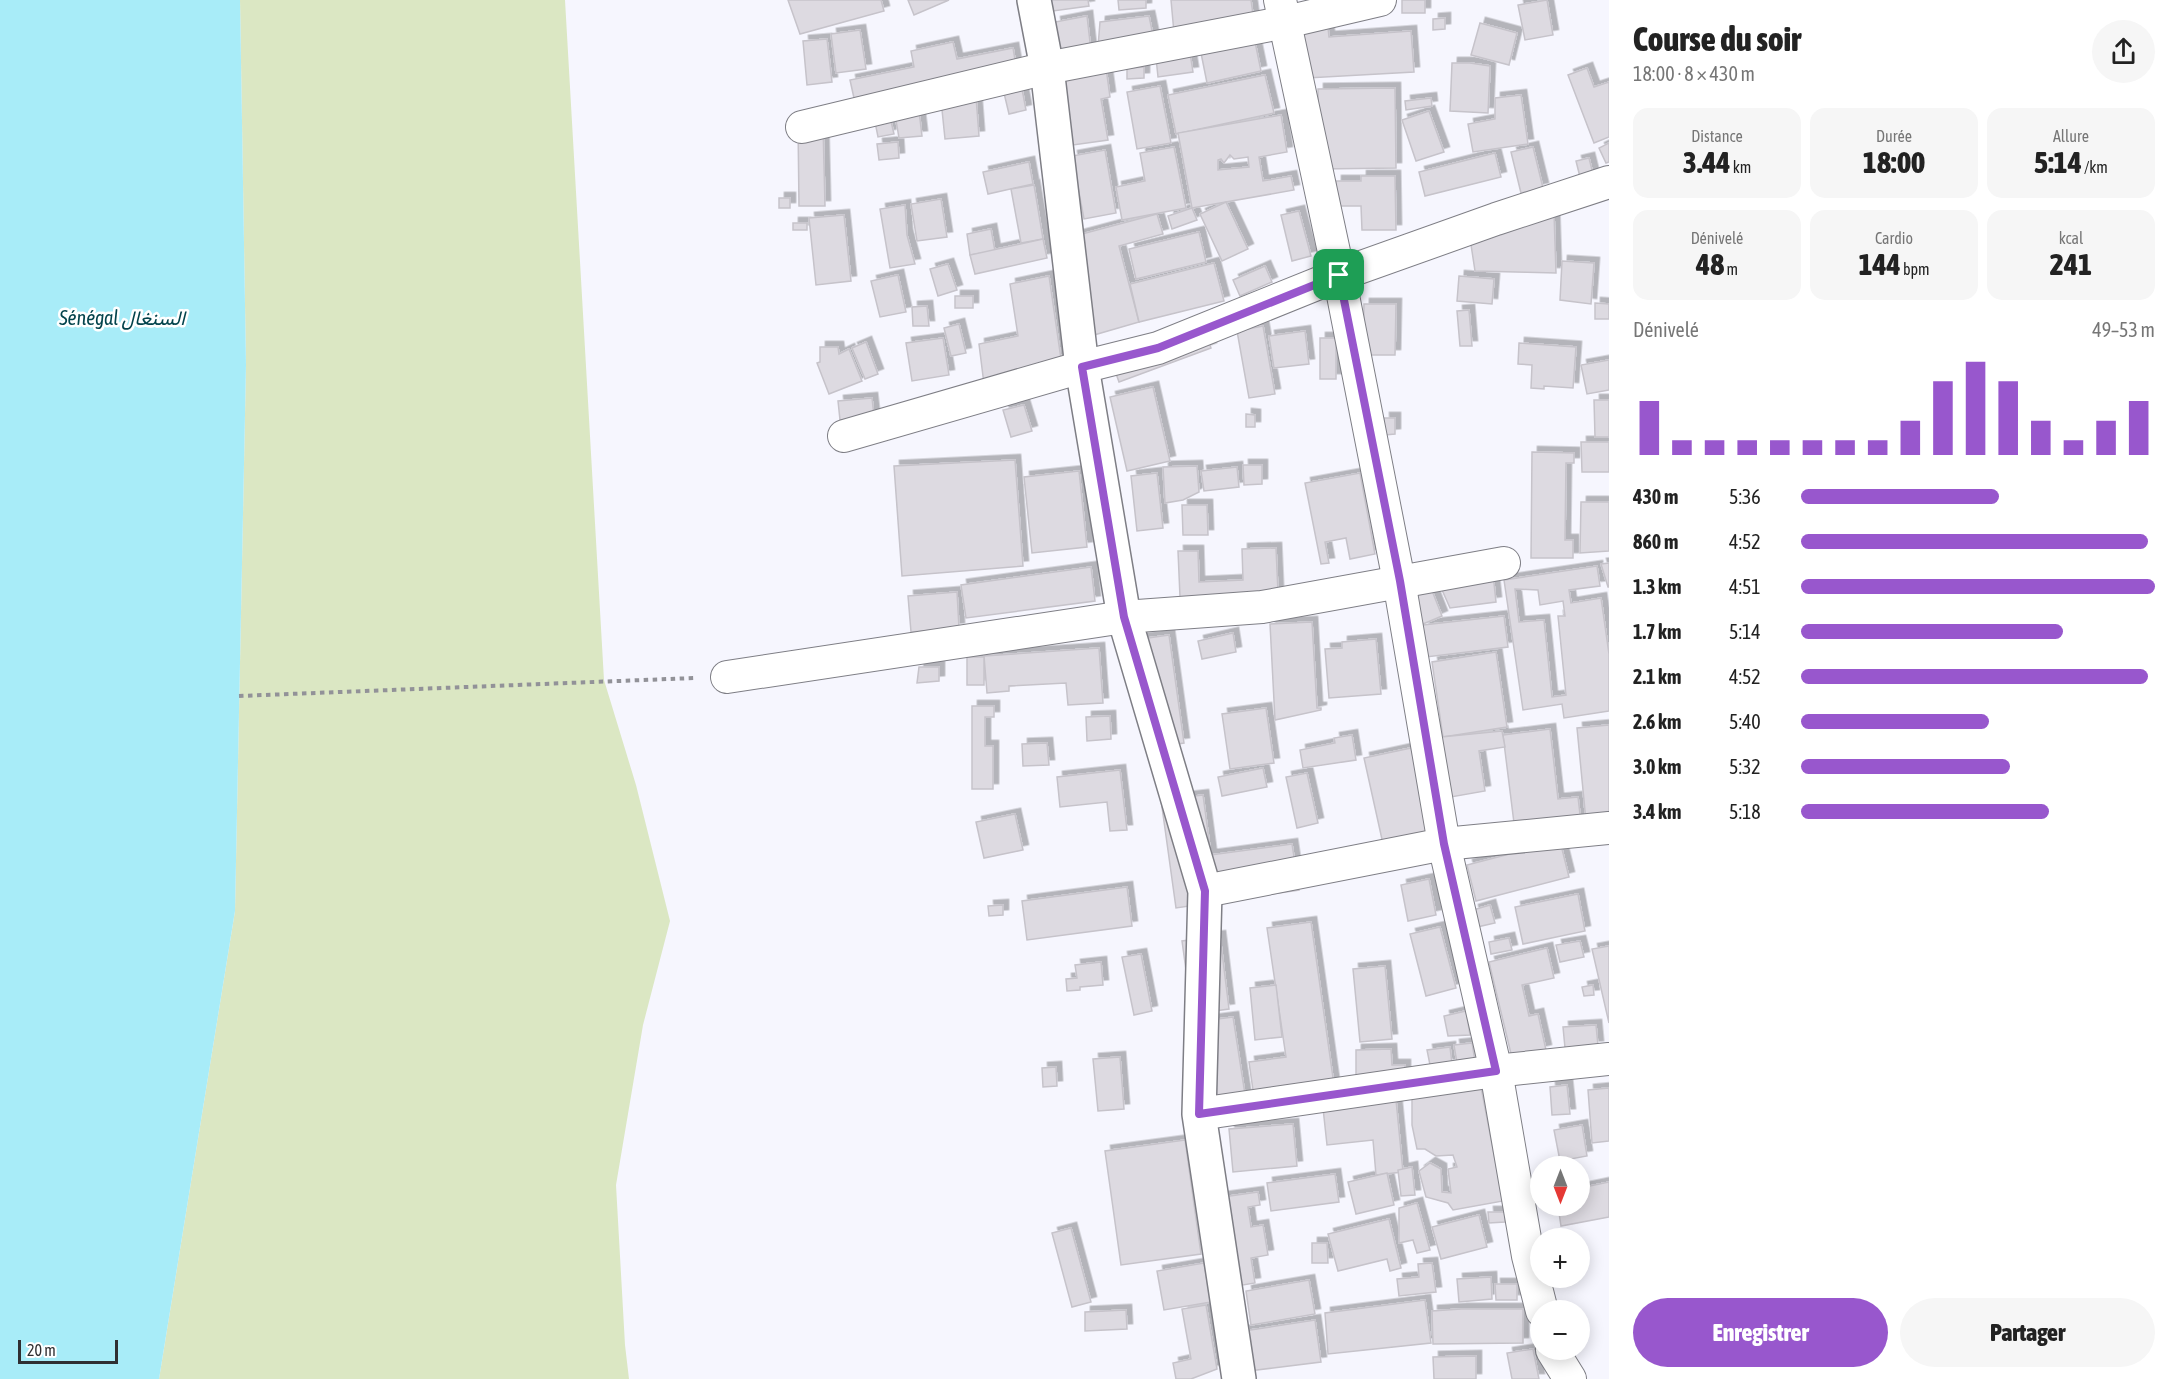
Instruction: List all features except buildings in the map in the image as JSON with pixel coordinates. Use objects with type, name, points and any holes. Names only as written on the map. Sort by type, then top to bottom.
[{"type":"street","points":[[1034,0],[1047,68],[1082,367],[1124,617],[1205,891],[1199,1114],[1239,1379]]},
{"type":"street","points":[[802,127],[1283,11],[1380,0]]},
{"type":"street","points":[[1283,11],[1400,581],[1444,844],[1496,1071],[1528,1256],[1539,1300]]},
{"type":"street","points":[[844,436],[1082,367],[1158,348],[1339,275],[1496,219],[1609,182]]},
{"type":"street","points":[[727,677],[1124,617],[1262,607],[1504,563]]},
{"type":"street","points":[[1205,891],[1444,844],[1609,828]]},
{"type":"street","points":[[1199,1114],[1496,1071],[1609,1059]]},
{"type":"street","points":[[1558,1360],[1570,1379]]},
{"type":"path","points":[[239,696],[727,677]]},
{"type":"green space","points":[[240,0],[565,0],[604,680],[636,785],[670,921],[643,1025],[616,1185],[629,1379],[159,1379],[235,911],[246,365]]},
{"type":"water","name":"Sénégal السنغال","points":[[0,0],[240,0],[246,365],[235,911],[159,1379],[0,1379]]},
{"type":"route","points":[[1339,275],[1400,581],[1444,844],[1496,1071],[1199,1114],[1205,891],[1124,617],[1082,367],[1158,348],[1339,275]]}]
